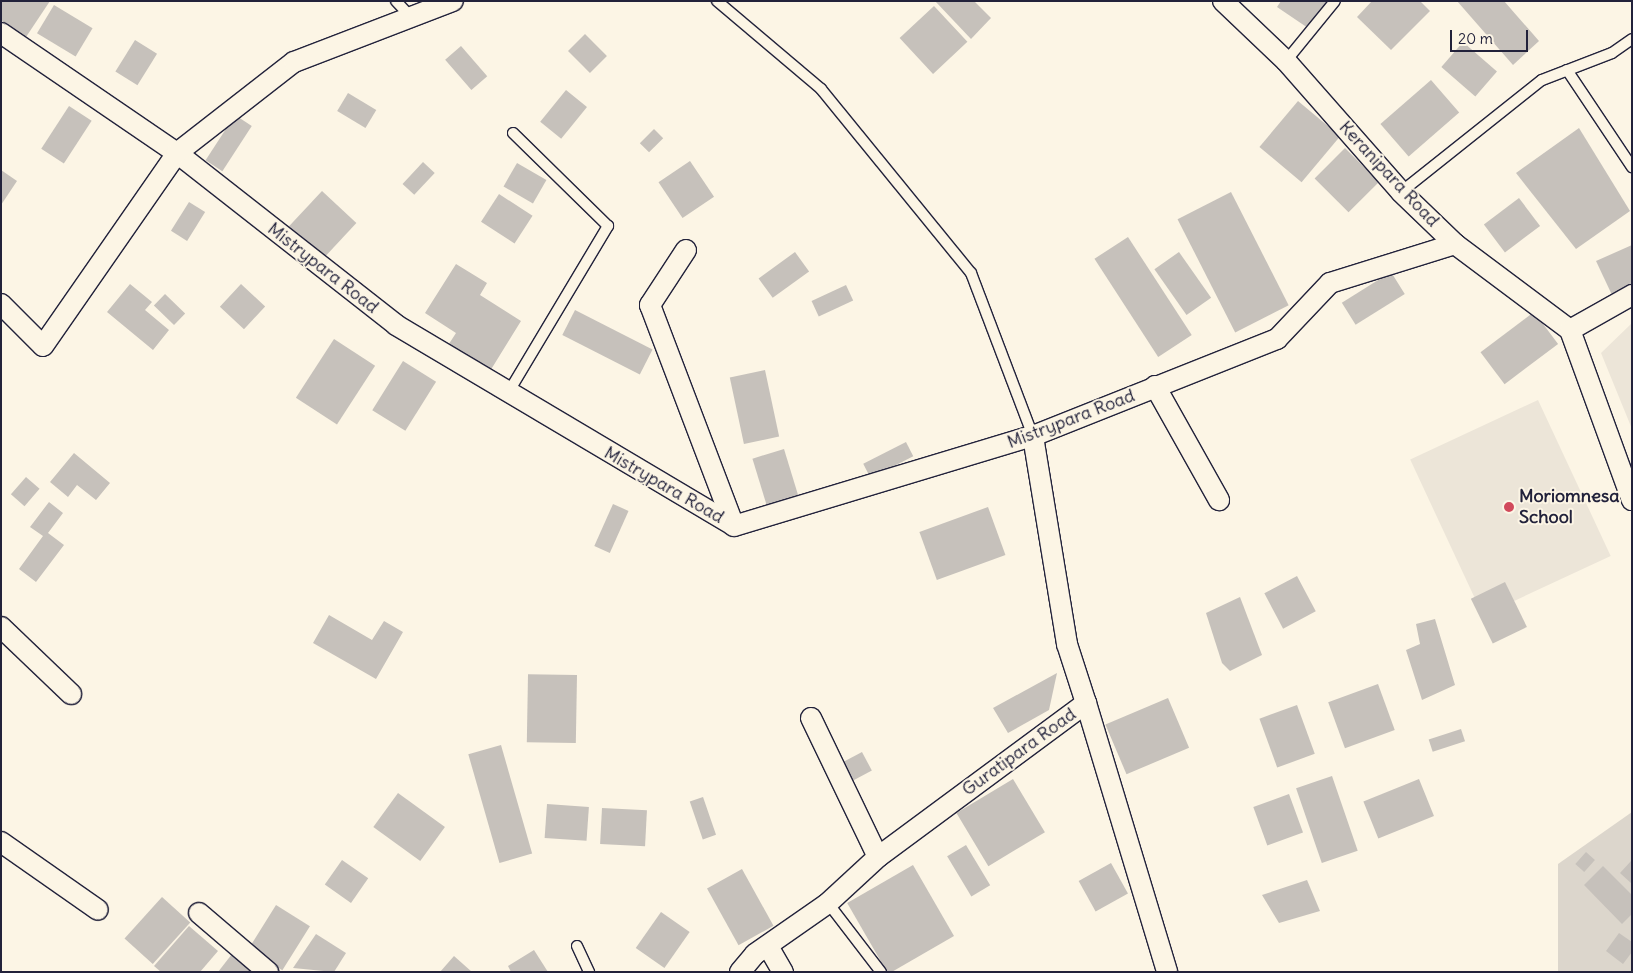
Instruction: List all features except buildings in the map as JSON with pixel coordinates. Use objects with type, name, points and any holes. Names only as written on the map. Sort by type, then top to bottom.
[{"type":"street","points":[[1,304],[43,346],[177,154],[294,62],[414,19],[453,1]]},
{"type":"street","name":"Keranipara Road","points":[[1223,1],[1286,61],[1400,192],[1455,244],[1570,330]]},
{"type":"street","name":"Mistrypara Road","points":[[1,33],[177,154],[396,325],[734,526],[1033,436],[1277,339],[1330,283],[1455,244]]},
{"type":"street","points":[[686,250],[650,305],[734,526]]},
{"type":"street","points":[[1632,296],[1570,330],[1632,500]]},
{"type":"street","points":[[1156,386],[1219,500]]},
{"type":"street","name":"Guratipara Road","points":[[740,972],[755,954],[769,948],[828,903],[878,857],[1086,703],[1067,644],[1033,436]]},
{"type":"street","points":[[1,628],[71,694]]},
{"type":"street","points":[[1086,703],[1168,972]]},
{"type":"street","points":[[811,718],[878,857]]},
{"type":"street","points":[[1,842],[98,910]]},
{"type":"street","points":[[199,913],[268,972]]},
{"type":"street","points":[[769,948],[783,972]]},
{"type":"lane","points":[[396,1],[414,19]]},
{"type":"lane","points":[[717,1],[821,89],[971,273],[1033,436]]},
{"type":"lane","points":[[1286,61],[1335,1]]},
{"type":"lane","points":[[1400,192],[1542,80],[1612,53],[1632,39]]},
{"type":"lane","points":[[1567,70],[1632,167]]},
{"type":"lane","points":[[508,393],[608,226],[513,133]]},
{"type":"lane","points":[[828,903],[881,972]]},
{"type":"lane","points":[[577,946],[589,972]]},
{"type":"shaded area","points":[[1632,323],[1632,429],[1601,353]]},
{"type":"shaded area","name":"Moriomnesa School","points":[[1538,400],[1611,556],[1483,615],[1410,460]]},
{"type":"shaded area","points":[[1632,812],[1632,972],[1558,972],[1558,864]]},
{"type":"place","name":"Moriomnesa School","points":[[1509,507]]}]
